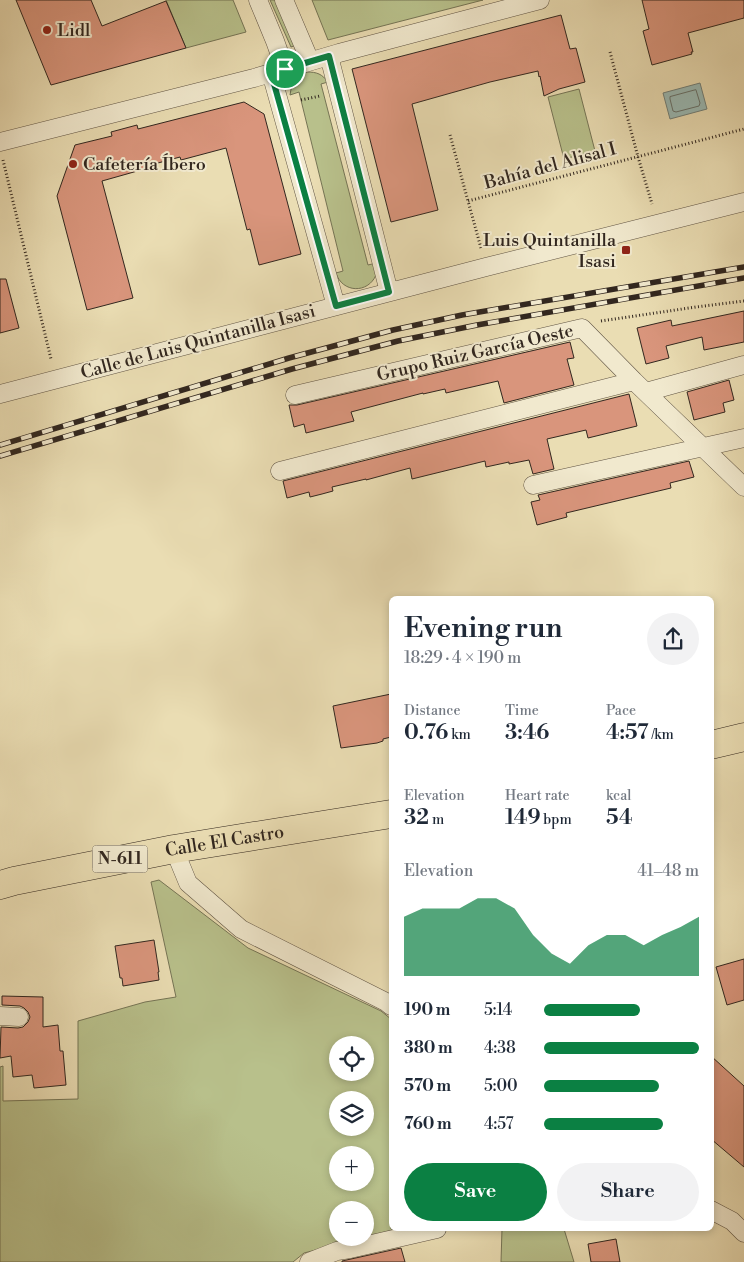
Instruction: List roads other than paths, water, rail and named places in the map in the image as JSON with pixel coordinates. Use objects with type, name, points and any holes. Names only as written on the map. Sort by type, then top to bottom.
[{"type":"highway","points":[[714,744],[744,737]]},
{"type":"highway","name":"Calle El Castro","points":[[0,885],[174,849],[389,814]]},
{"type":"street","points":[[258,0],[275,41],[278,71],[336,306]]},
{"type":"street","points":[[284,0],[310,61]]},
{"type":"street","points":[[0,142],[278,71],[540,0]]},
{"type":"street","points":[[329,56],[389,292]]},
{"type":"street","name":"Calle de Luis Quintanilla Isasi","points":[[0,394],[389,292],[744,202]]},
{"type":"street","name":"Grupo Ruiz García Oeste","points":[[295,395],[582,328],[744,488]]},
{"type":"street","points":[[280,471],[640,386],[744,365]]},
{"type":"street","points":[[533,485],[744,438]]},
{"type":"street","points":[[174,849],[188,883],[241,929],[389,1004]]},
{"type":"street","points":[[0,1016],[19,1017]]},
{"type":"street","points":[[714,1212],[732,1222],[744,1233]]},
{"type":"street","points":[[308,1262],[338,1251],[428,1231]]},
{"type":"water","points":[[700,83],[707,109],[670,119],[663,93]]},
{"type":"railway","points":[[0,445],[289,358],[393,330],[462,315],[744,267]]},
{"type":"railway","points":[[0,456],[292,369],[398,341],[477,325],[744,278]]},
{"type":"place","name":"Lidl","points":[[47,30]]},
{"type":"place","name":"Cafetería Íbero","points":[[73,164]]},
{"type":"place","name":"Luis Quintanilla Isasi","points":[[626,250]]}]
